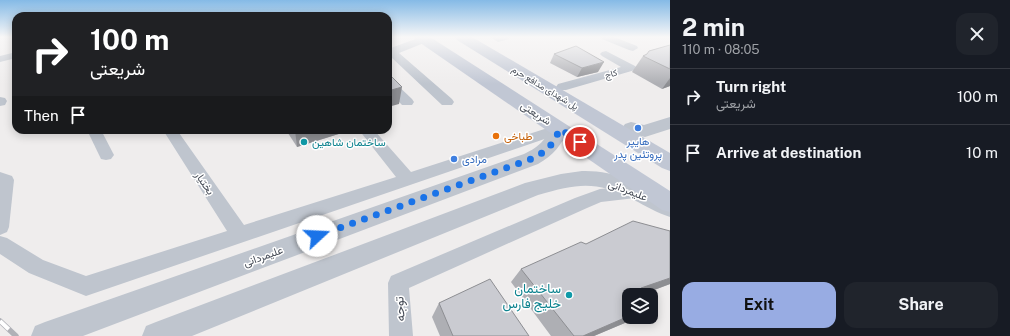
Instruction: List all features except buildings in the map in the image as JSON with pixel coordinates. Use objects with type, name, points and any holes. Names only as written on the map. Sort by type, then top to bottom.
[{"type":"main road","name":"شریعتی","points":[[456,53],[573,122],[670,186]]},
{"type":"main road","name":"پل شهدای مدافع حرم","points":[[482,53],[573,122]]},
{"type":"main road","points":[[504,53],[642,133],[670,154]]},
{"type":"main road","name":"شریعتی","points":[[573,122],[670,162]]},
{"type":"main road","name":"شریعتی","points":[[573,122],[670,203]]},
{"type":"street","points":[[395,53],[447,102]]},
{"type":"street","name":"کاج","points":[[562,87],[632,68],[606,54]]},
{"type":"street","points":[[0,59],[12,56]]},
{"type":"street","points":[[392,87],[407,102]]},
{"type":"street","points":[[0,244],[36,267],[86,286],[573,122]]},
{"type":"street","name":"علیمردانی","points":[[45,336],[531,159],[544,152],[573,122]]},
{"type":"street","points":[[642,133],[670,123]]},
{"type":"street","points":[[96,134],[106,155]]},
{"type":"street","name":"بختیار","points":[[173,134],[240,235]]},
{"type":"street","points":[[369,134],[407,179]]},
{"type":"street","points":[[0,178],[6,180],[0,227]]},
{"type":"street","name":"علیمردانی","points":[[156,336],[532,189],[568,180],[588,179],[610,181],[638,192],[670,208]]},
{"type":"street","name":"توجه","points":[[400,336],[398,283],[581,203],[600,196],[638,192]]},
{"type":"railway","points":[[0,321],[16,336]]},
{"type":"place","name":"هایپر پروتئین پدر","points":[[638,128]]},
{"type":"place","name":"طباخی","points":[[496,136]]},
{"type":"place","name":"ساختمان شاهین","points":[[304,142]]},
{"type":"place","name":"مرادی","points":[[454,159]]},
{"type":"place","name":"ساختمان خلیج فارس","points":[[569,295]]},
{"type":"route","points":[[317,236],[531,159],[544,152],[553,144],[560,129],[580,142]]}]
